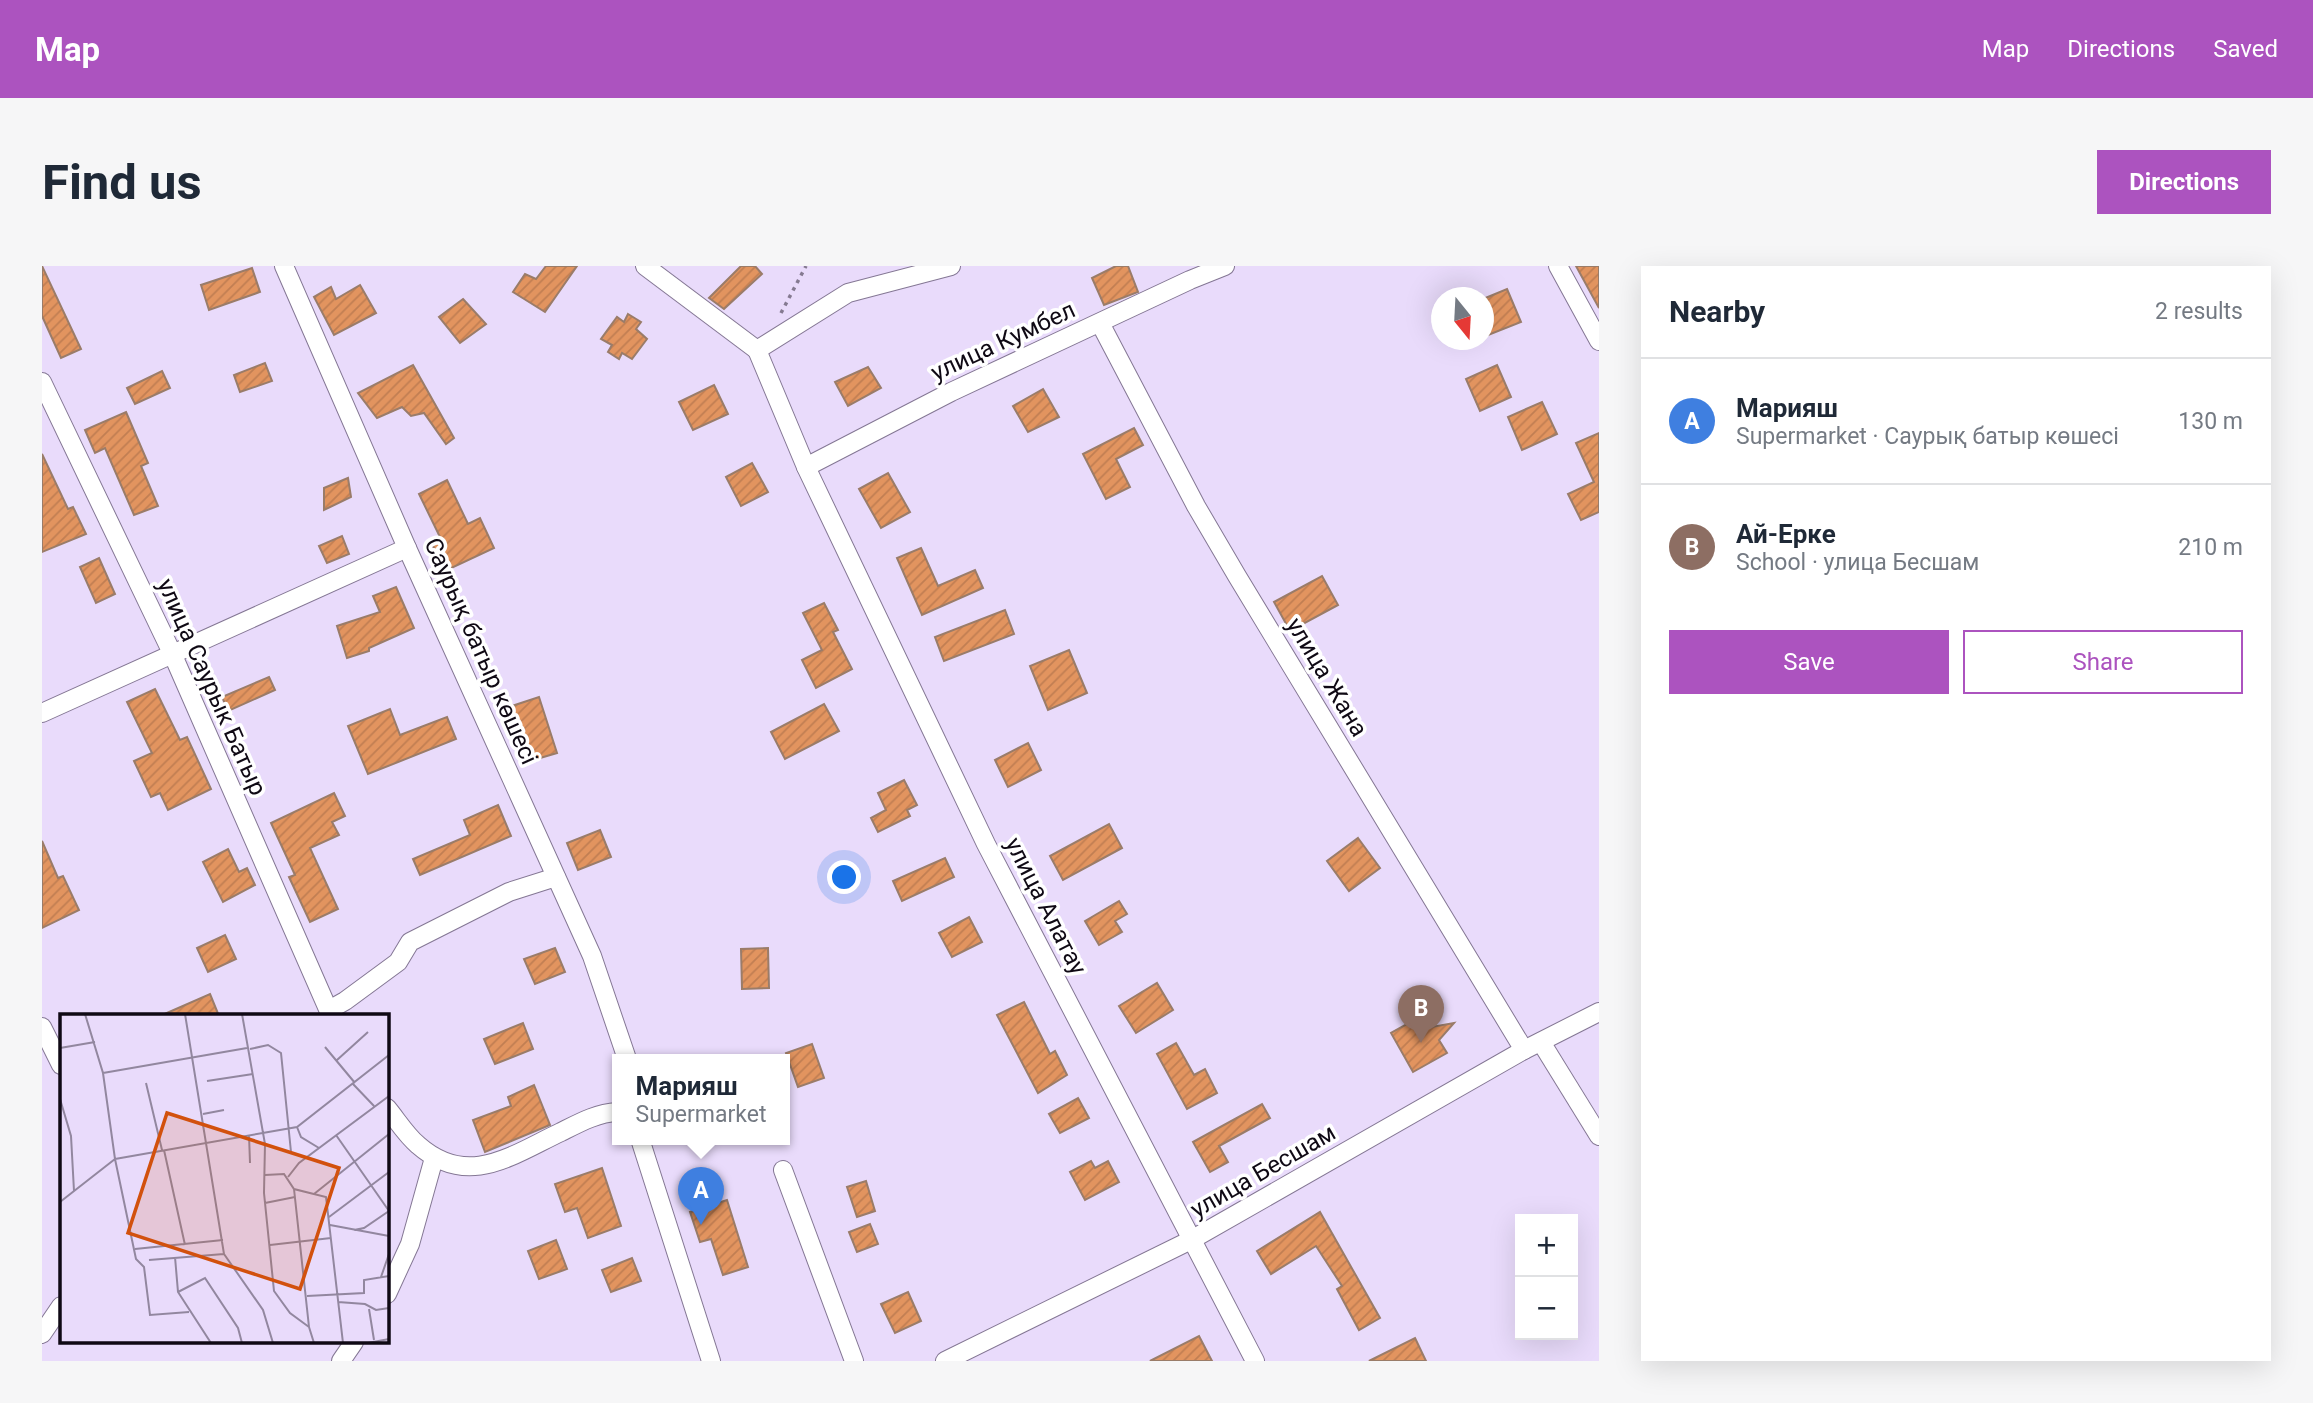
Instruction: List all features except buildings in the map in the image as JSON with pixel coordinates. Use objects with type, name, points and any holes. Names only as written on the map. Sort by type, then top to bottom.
[{"type":"street","name":"Саурық батыр көшесі","points":[[285,266],[407,548],[593,956],[625,1054]]},
{"type":"street","points":[[645,266],[757,350],[848,293],[951,266]]},
{"type":"street","name":"улица Кумбел","points":[[806,467],[951,392],[1225,266]]},
{"type":"street","points":[[1558,266],[1599,341]]},
{"type":"street","name":"улица Жана","points":[[1100,323],[1196,506],[1524,1050]]},
{"type":"street","name":"улица Алатау","points":[[757,350],[806,467],[986,844],[1255,1361]]},
{"type":"street","name":"улица Саурык Батыр","points":[[42,382],[172,653],[330,1013]]},
{"type":"street","points":[[42,713],[407,548]]},
{"type":"street","points":[[330,1013],[398,962],[410,942],[509,892],[556,877]]},
{"type":"street","name":"улица Бесшам","points":[[945,1361],[1191,1240],[1524,1050],[1599,1012]]},
{"type":"street","points":[[42,1027],[47,1044],[60,1064]]},
{"type":"street","points":[[1541,1042],[1599,1136]]},
{"type":"street","points":[[388,1109],[416,1143],[434,1158],[454,1165],[477,1167],[499,1162],[590,1118],[612,1113]]},
{"type":"street","points":[[642,1145],[711,1361]]},
{"type":"street","points":[[388,1292],[410,1244],[434,1158]]},
{"type":"street","points":[[783,1170],[854,1361]]},
{"type":"street","points":[[42,1334],[60,1307]]},
{"type":"street","points":[[341,1361],[353,1344]]},
{"type":"path","points":[[779,316],[806,266]]},
{"type":"place","name":"Ай-Ерке","points":[[1421,1043]]},
{"type":"place","name":"Марияш","points":[[701,1225]]}]
